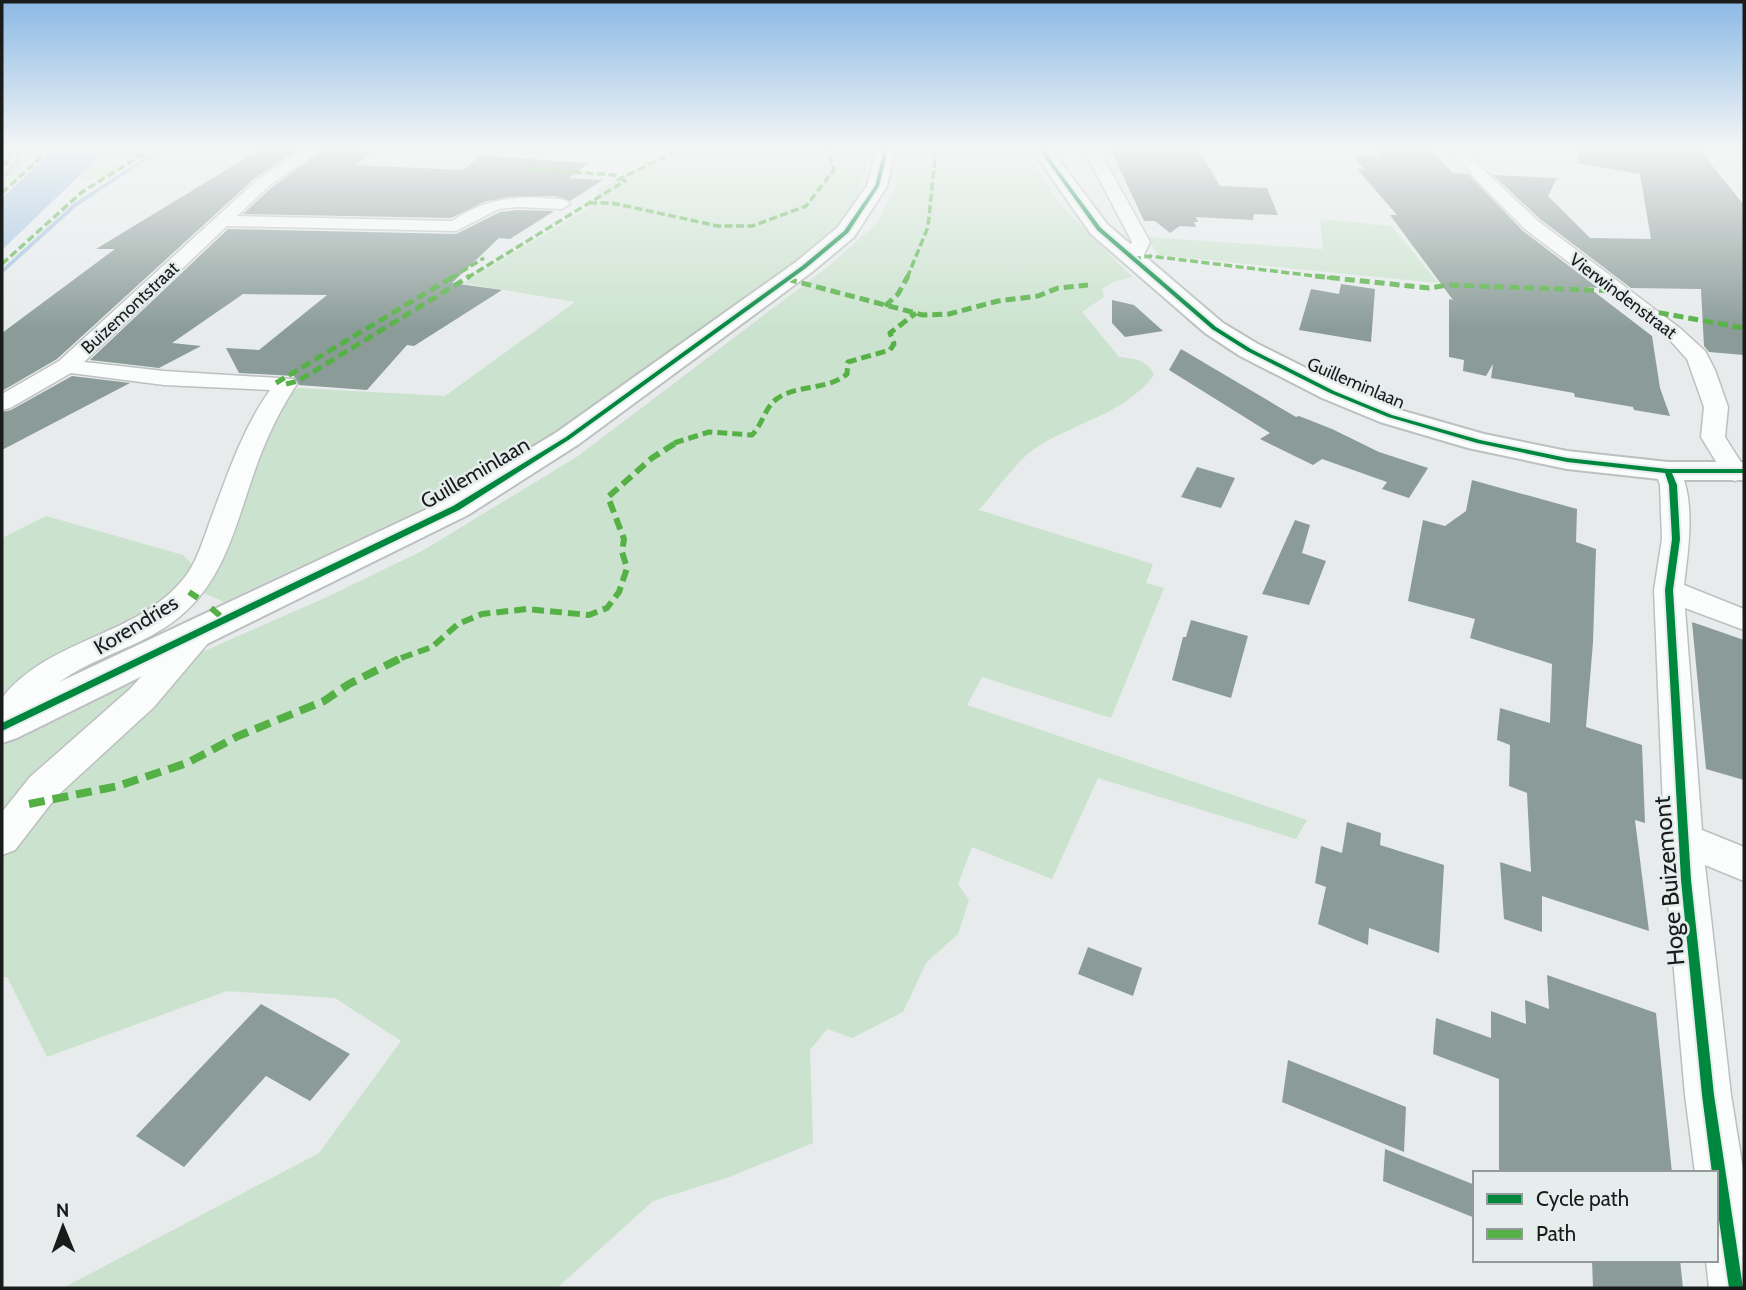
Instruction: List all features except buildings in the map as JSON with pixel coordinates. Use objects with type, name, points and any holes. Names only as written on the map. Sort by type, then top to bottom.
[{"type":"main road","name":"Guilleminlaan","points":[[2,724],[198,634],[456,508],[569,438],[804,267],[846,232],[862,208]]},
{"type":"main road","name":"Guilleminlaan","points":[[1084,208],[1099,229],[1214,328],[1249,350],[1332,392],[1390,416],[1479,442],[1567,460],[1668,471],[1739,472]]},
{"type":"street","name":"Buizemontstraat","points":[[2,403],[67,366],[235,208]]},
{"type":"street","points":[[221,221],[464,227],[481,208]]},
{"type":"street","points":[[1123,208],[1141,242],[1133,259]]},
{"type":"street","name":"Vierwindenstraat","points":[[1510,208],[1674,333],[1697,356],[1716,407],[1713,437],[1739,472]]},
{"type":"street","name":"Korendries","points":[[2,724],[33,684],[61,666],[127,635],[166,611],[189,592],[208,564],[252,445],[281,384],[164,378],[67,366]]},
{"type":"street","name":"Hoge Buizemont","points":[[1668,471],[1673,485],[1676,539],[1669,590],[1684,840],[1708,1096],[1736,1288]]},
{"type":"street","points":[[1669,590],[1744,620]]},
{"type":"street","name":"Korendries","points":[[2,839],[43,787],[142,698],[198,634]]},
{"type":"street","points":[[1684,840],[1744,864]]},
{"type":"green space","points":[[588,208],[851,208],[785,269],[536,446],[428,506],[224,602],[202,592],[219,569],[283,400],[298,388],[445,396],[575,302],[463,283]]},
{"type":"green space","points":[[885,208],[1064,208],[1132,277],[1116,281],[1102,289],[1104,297],[1082,312],[1119,357],[1144,363],[1154,375],[1128,400],[1034,449],[1012,470],[979,510],[1153,564],[1146,583],[1164,588],[1111,718],[982,677],[967,705],[1307,820],[1296,839],[1098,778],[1052,879],[972,847],[958,884],[969,900],[958,934],[926,963],[903,1012],[852,1038],[827,1029],[810,1050],[813,1143],[729,1177],[653,1201],[557,1288],[63,1288],[319,1153],[401,1041],[335,998],[227,991],[47,1057],[7,977],[2,977],[2,740],[327,597],[422,551],[578,456],[830,265],[877,223]]},
{"type":"green space","points":[[1320,219],[1392,226],[1438,283],[1158,255],[1147,237],[1323,249]]},
{"type":"green space","points":[[46,516],[183,555],[194,566],[182,589],[155,611],[2,695],[2,538]]},
{"type":"water","points":[[2,208],[45,208],[2,250]]},
{"type":"waterway","points":[[2,272],[72,208]]},
{"type":"marked path","points":[[2,264],[64,208]]},
{"type":"marked path","points":[[286,384],[298,381],[581,208]]},
{"type":"marked path","points":[[636,208],[718,226],[752,226],[800,208]]},
{"type":"marked path","points":[[885,306],[901,290],[918,256],[931,208]]},
{"type":"marked path","points":[[1133,259],[1150,256],[1183,262],[1429,288],[1448,285],[1618,291]]},
{"type":"marked path","points":[[276,383],[484,258]]},
{"type":"marked path","points":[[787,279],[923,315],[949,314],[998,301],[1038,296],[1058,288],[1088,285]]},
{"type":"marked path","points":[[1644,310],[1744,328]]},
{"type":"marked path","points":[[29,804],[118,786],[187,763],[238,736],[324,701],[349,684],[404,656],[432,647],[458,624],[482,614],[527,609],[589,615],[607,608],[619,592],[627,568],[622,552],[624,539],[608,497],[664,449],[690,436],[715,432],[752,435],[776,399],[793,391],[830,385],[847,374],[848,362],[890,350],[894,344],[890,333],[916,313]]},
{"type":"marked path","points":[[189,592],[198,598]]},
{"type":"marked path","points":[[211,608],[225,620]]},
{"type":"cycle path","points":[[2,727],[456,508],[568,438],[804,267],[846,232],[862,208]]},
{"type":"cycle path","points":[[1084,208],[1099,229],[1214,328],[1249,350],[1332,392],[1390,416],[1479,442],[1567,460],[1668,471],[1744,471]]},
{"type":"cycle path","points":[[1668,471],[1673,485],[1676,539],[1669,590],[1686,880],[1708,1095],[1736,1288]]}]
